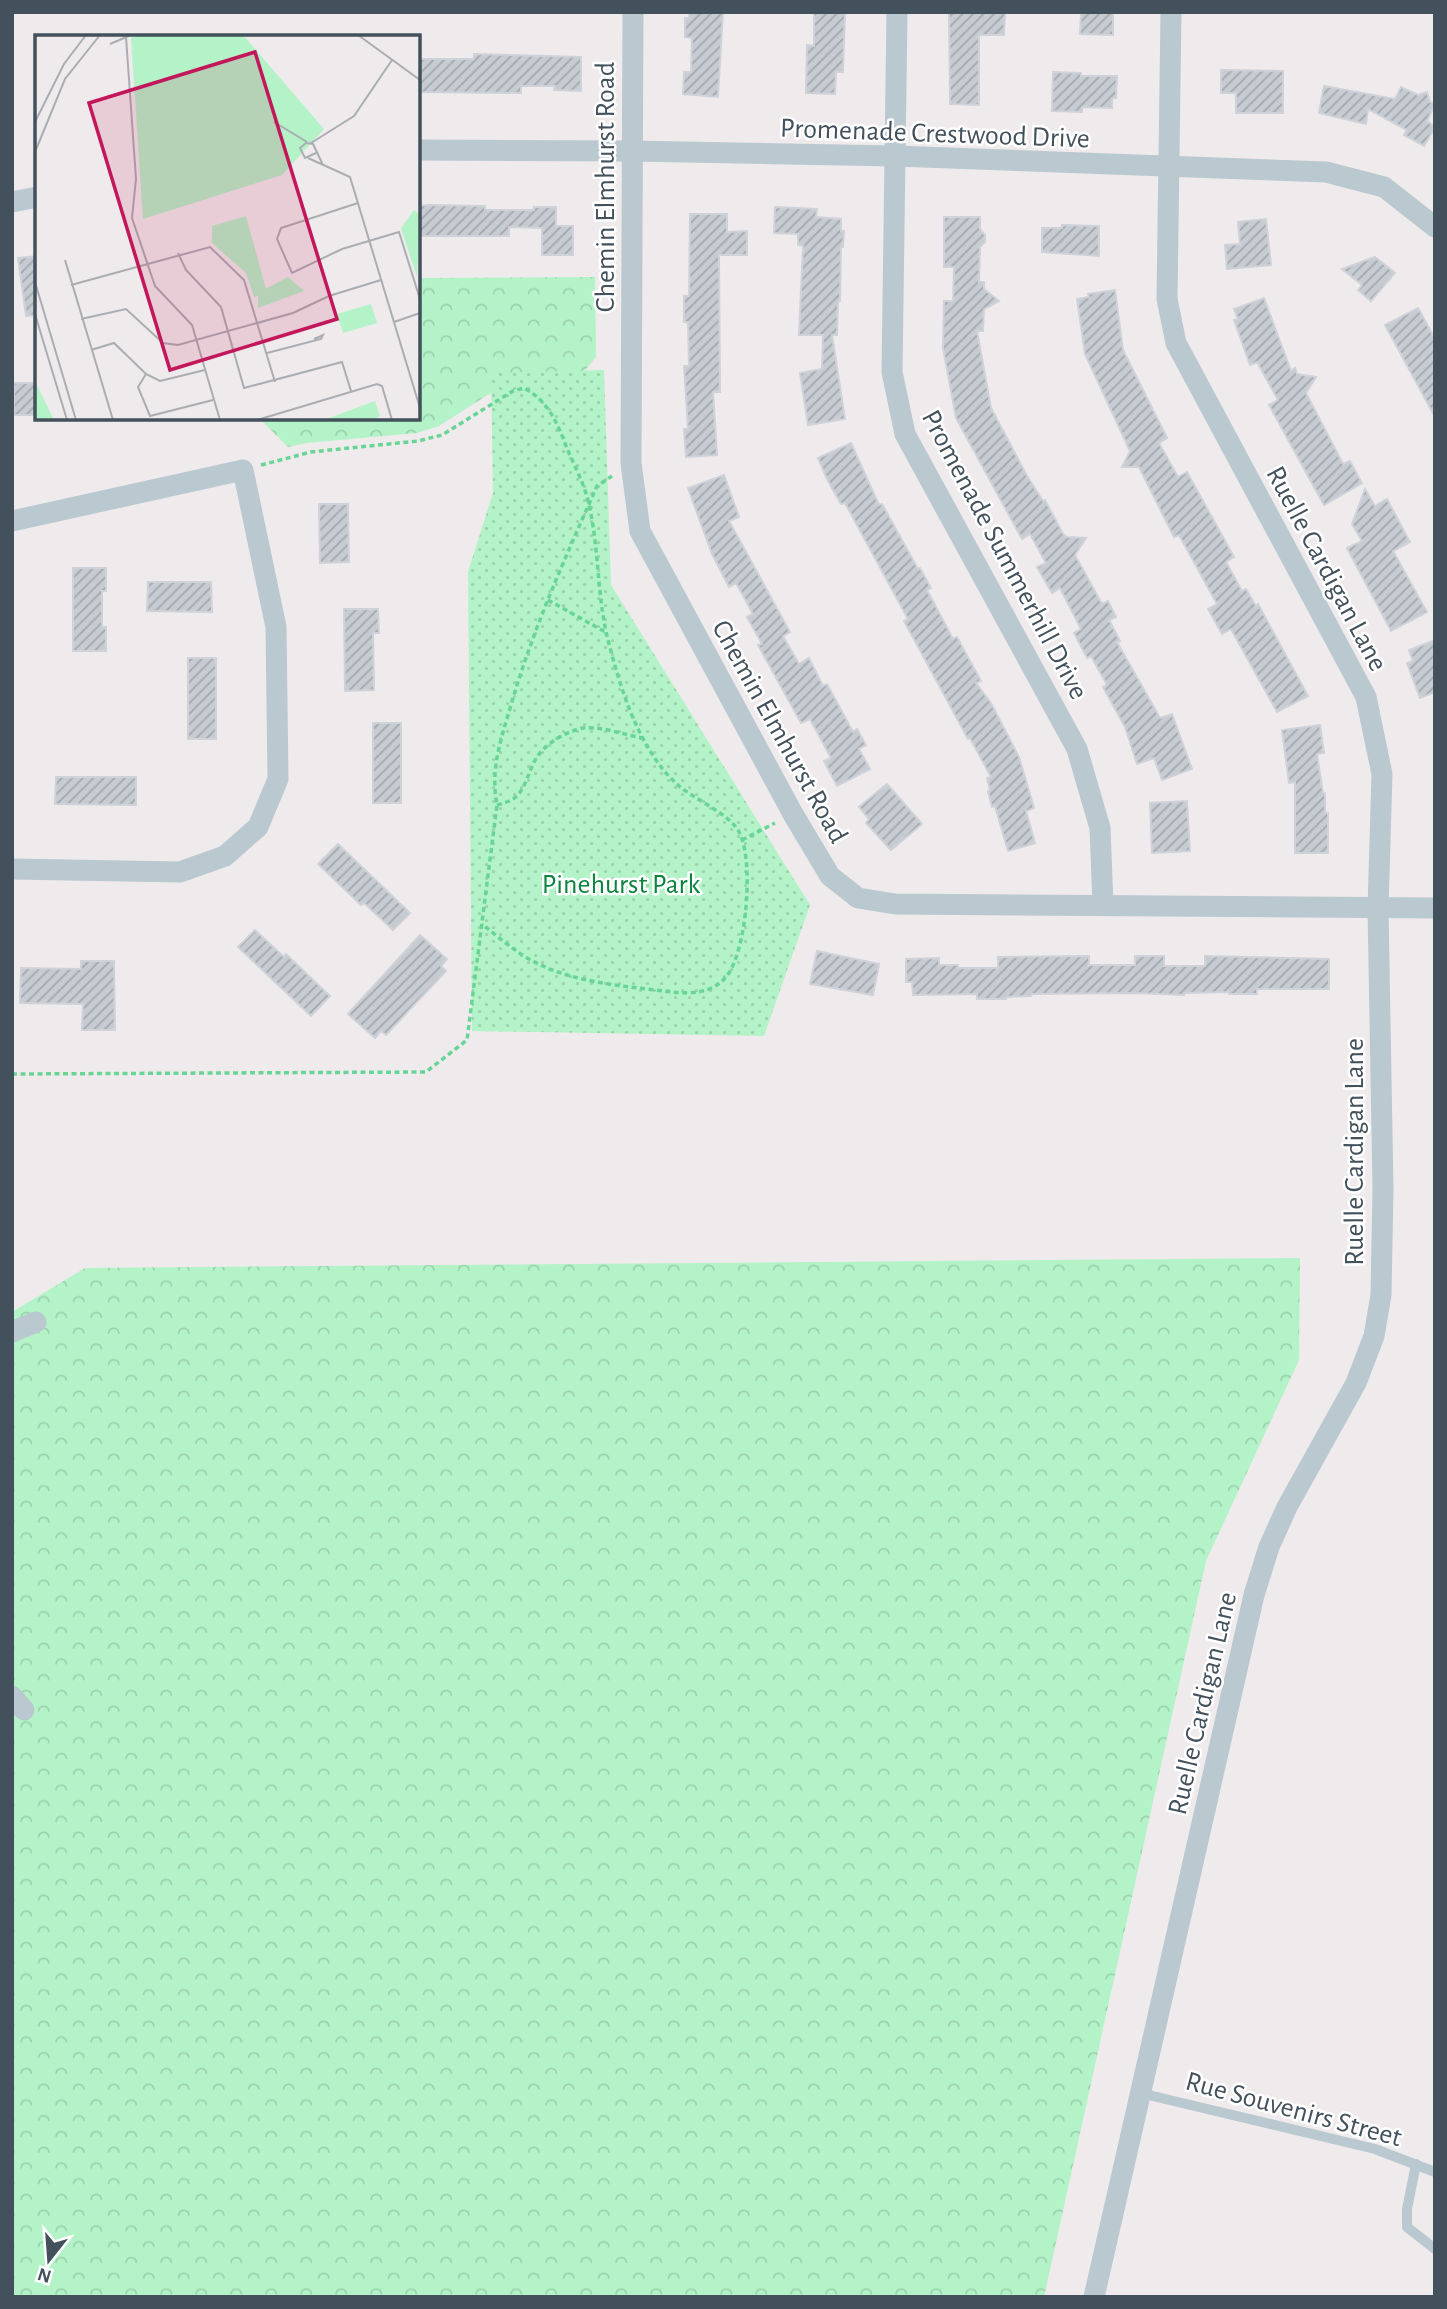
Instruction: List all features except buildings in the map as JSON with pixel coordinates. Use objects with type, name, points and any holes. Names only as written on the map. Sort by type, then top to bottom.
[{"type":"street","name":"Chemin Elmhurst Road","points":[[633,12],[631,463],[640,531],[793,814],[830,876],[858,898],[895,904],[1435,908]]},
{"type":"street","name":"Promenade Summerhill Drive","points":[[897,12],[891,372],[905,434],[1077,749],[1100,828],[1103,905]]},
{"type":"street","name":"Ruelle Cardigan Lane","points":[[1094,2297],[1262,1571],[1269,1547],[1287,1507],[1356,1382],[1374,1336],[1381,1295],[1383,1189],[1378,908],[1382,774],[1366,697],[1176,343],[1167,299],[1171,12]]},
{"type":"street","name":"Promenade Crestwood Drive","points":[[420,150],[895,156],[1326,172],[1384,187],[1435,227]]},
{"type":"street","points":[[12,202],[35,197]]},
{"type":"street","points":[[12,521],[243,470],[276,627],[278,779],[258,827],[225,856],[180,872],[12,869]]},
{"type":"street","points":[[12,1332],[36,1322]]},
{"type":"lane","name":"Rue Souvenirs Street","points":[[1140,2093],[1375,2150],[1435,2172]]},
{"type":"lane","points":[[1416,2164],[1406,2227],[1435,2249]]},
{"type":"path","points":[[243,470],[311,452],[418,441],[442,435],[513,391],[524,388],[538,395],[555,417],[589,503],[607,633],[643,738],[678,785],[738,830],[745,851],[745,923],[736,961],[727,977],[715,988],[678,993],[571,976],[527,958],[482,924]]},
{"type":"path","points":[[12,1074],[426,1072],[467,1040],[497,804],[494,787],[497,754],[521,670],[547,600],[589,503],[597,486],[631,463]]},
{"type":"path","points":[[547,600],[607,633]]},
{"type":"path","points":[[497,804],[517,796],[538,756],[554,741],[572,731],[592,728],[643,738]]},
{"type":"path","points":[[742,840],[793,814]]},
{"type":"green space","points":[[595,277],[596,357],[563,397],[508,382],[439,426],[417,433],[288,447],[261,420],[420,420],[420,278]]},
{"type":"green space","name":"Pinehurst Park","points":[[604,370],[611,585],[810,905],[764,1036],[472,1031],[468,572],[493,493],[491,373]]},
{"type":"green space","points":[[1300,1258],[1299,1360],[1206,1561],[1044,2297],[12,2297],[12,1312],[85,1268]]}]
